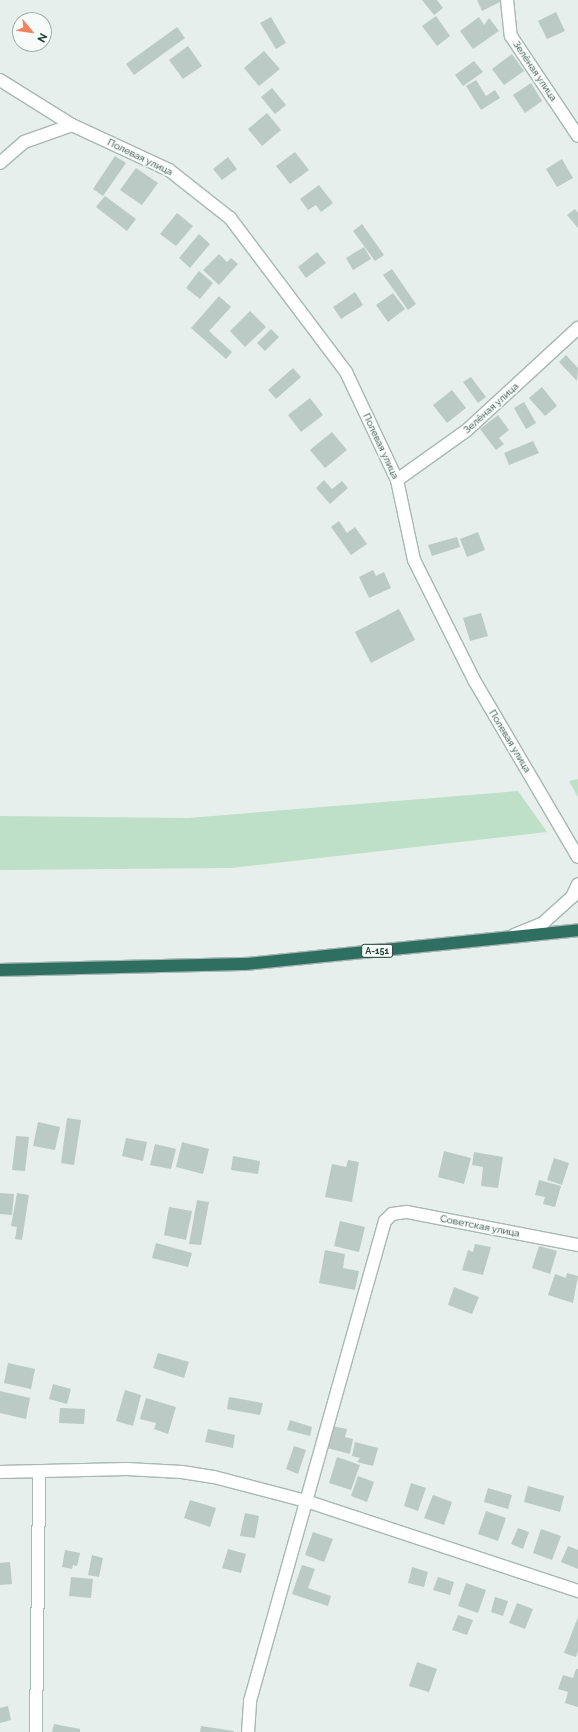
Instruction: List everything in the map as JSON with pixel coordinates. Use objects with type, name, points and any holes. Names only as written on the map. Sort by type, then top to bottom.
[{"type":"highway","name":"А-151","points":[[0,970],[246,964],[578,930]]},
{"type":"street","name":"Зелёная улица","points":[[507,0],[511,36],[578,136]]},
{"type":"street","name":"Полевая улица","points":[[0,80],[72,125],[170,170],[230,218],[346,372],[397,480],[414,560],[474,680],[578,857]]},
{"type":"street","points":[[0,163],[24,142],[72,125]]},
{"type":"street","name":"Зелёная улица","points":[[397,480],[467,430],[578,328]]},
{"type":"street","points":[[508,937],[544,923],[572,897],[578,884]]},
{"type":"street","name":"Советская улица","points":[[306,1500],[385,1221],[392,1214],[407,1212],[578,1245]]},
{"type":"street","points":[[0,1472],[127,1469],[182,1472],[251,1485],[306,1500],[578,1591]]},
{"type":"street","points":[[36,1732],[39,1471]]},
{"type":"street","points":[[248,1732],[250,1701],[306,1500]]},
{"type":"green space","points":[[578,779],[578,797],[569,781]]},
{"type":"green space","points":[[518,791],[547,832],[231,868],[0,870],[0,816],[188,818]]},
{"type":"building","points":[[422,0],[437,0],[443,8],[434,15]]},
{"type":"building","points":[[477,0],[501,0],[502,1],[482,11]]},
{"type":"building","points":[[556,12],[565,31],[547,39],[538,21]]},
{"type":"building","points":[[436,16],[450,36],[437,46],[422,26]]},
{"type":"building","points":[[271,17],[286,43],[276,49],[260,23]]},
{"type":"building","points":[[479,17],[484,25],[489,18],[499,31],[473,49],[460,31]]},
{"type":"building","points":[[177,27],[185,38],[134,75],[126,64]]},
{"type":"building","points":[[188,46],[202,66],[183,79],[169,60]]},
{"type":"building","points":[[264,51],[280,69],[259,86],[244,68]]},
{"type":"building","points":[[512,54],[524,71],[504,85],[492,69]]},
{"type":"building","points":[[474,61],[483,72],[463,86],[455,75]]},
{"type":"building","points":[[476,80],[486,96],[495,90],[500,98],[481,110],[466,86]]},
{"type":"building","points":[[531,83],[542,101],[525,113],[513,95]]},
{"type":"building","points":[[272,88],[286,105],[275,114],[261,97]]},
{"type":"building","points":[[267,113],[281,130],[262,146],[248,129]]},
{"type":"building","points":[[295,152],[309,170],[290,184],[276,166]]},
{"type":"building","points":[[115,156],[126,163],[103,196],[93,189]]},
{"type":"building","points":[[228,157],[237,169],[222,180],[213,169]]},
{"type":"building","points":[[562,159],[573,178],[557,187],[546,169]]},
{"type":"building","points":[[136,168],[158,183],[142,205],[120,190]]},
{"type":"building","points":[[319,185],[333,203],[321,212],[316,205],[308,210],[300,199]]},
{"type":"building","points":[[105,196],[136,219],[127,231],[96,207]]},
{"type":"building","points":[[575,209],[578,213],[578,228],[567,215]]},
{"type":"building","points":[[177,213],[193,226],[176,246],[160,234]]},
{"type":"building","points":[[362,224],[384,255],[375,261],[353,231]]},
{"type":"building","points":[[199,234],[210,244],[190,268],[179,258]]},
{"type":"building","points":[[364,247],[371,259],[353,270],[346,258]]},
{"type":"building","points":[[317,252],[326,263],[306,278],[298,267]]},
{"type":"building","points":[[219,254],[227,262],[231,258],[238,264],[219,285],[203,270]]},
{"type":"building","points":[[392,269],[416,304],[408,310],[383,275]]},
{"type":"building","points":[[199,271],[213,283],[200,299],[186,288]]},
{"type":"building","points":[[355,292],[363,305],[341,319],[333,307]]},
{"type":"building","points":[[393,293],[405,309],[388,322],[376,305]]},
{"type":"building","points":[[219,296],[231,307],[209,331],[232,352],[226,359],[191,328]]},
{"type":"building","points":[[250,311],[266,327],[245,347],[230,331]]},
{"type":"building","points":[[271,329],[279,337],[265,351],[257,343]]},
{"type":"building","points":[[566,355],[578,368],[577,381],[559,362]]},
{"type":"building","points":[[293,368],[301,377],[276,399],[268,390]]},
{"type":"building","points":[[471,377],[486,397],[478,403],[463,382]]},
{"type":"building","points":[[542,387],[557,406],[545,416],[529,398]]},
{"type":"building","points":[[452,390],[466,408],[447,423],[433,405]]},
{"type":"building","points":[[310,398],[323,415],[301,432],[288,415]]},
{"type":"building","points":[[524,402],[536,423],[526,429],[514,408]]},
{"type":"building","points":[[498,415],[509,430],[499,438],[504,444],[496,450],[480,429]]},
{"type":"building","points":[[332,432],[347,450],[325,468],[310,450]]},
{"type":"building","points":[[533,441],[539,453],[509,465],[504,453]]},
{"type":"building","points":[[324,480],[332,489],[342,481],[348,488],[330,504],[316,488]]},
{"type":"building","points":[[339,521],[347,533],[355,527],[367,544],[351,555],[331,527]]},
{"type":"building","points":[[478,532],[485,550],[467,557],[460,539]]},
{"type":"building","points":[[457,537],[460,547],[432,556],[428,545]]},
{"type":"building","points":[[373,570],[376,576],[384,572],[391,588],[369,598],[359,577]]},
{"type":"building","points":[[399,609],[415,640],[371,663],[355,632]]},
{"type":"building","points":[[481,613],[488,636],[470,641],[463,618]]},
{"type":"building","points":[[67,1118],[81,1120],[74,1165],[61,1163]]},
{"type":"building","points":[[38,1122],[60,1127],[55,1150],[33,1146]]},
{"type":"building","points":[[16,1136],[29,1137],[25,1171],[12,1170]]},
{"type":"building","points":[[126,1138],[147,1142],[143,1161],[122,1156]]},
{"type":"building","points":[[182,1142],[209,1149],[203,1174],[176,1167]]},
{"type":"building","points":[[155,1144],[176,1149],[171,1169],[150,1165]]},
{"type":"building","points":[[444,1151],[471,1158],[464,1184],[438,1177]]},
{"type":"building","points":[[474,1152],[503,1157],[498,1188],[481,1186],[483,1167],[472,1165]]},
{"type":"building","points":[[233,1156],[260,1161],[258,1174],[231,1170]]},
{"type":"building","points":[[554,1158],[569,1163],[562,1185],[547,1180]]},
{"type":"building","points":[[348,1160],[359,1162],[352,1202],[325,1197],[332,1164],[346,1167]]},
{"type":"building","points":[[539,1180],[561,1186],[555,1207],[543,1204],[545,1197],[535,1195]]},
{"type":"building","points":[[0,1193],[14,1194],[12,1215],[0,1214]]},
{"type":"building","points":[[17,1193],[29,1195],[22,1240],[15,1239],[17,1227],[11,1226]]},
{"type":"building","points":[[197,1200],[209,1202],[201,1245],[189,1244]]},
{"type":"building","points":[[169,1207],[192,1211],[186,1240],[164,1235]]},
{"type":"building","points":[[340,1221],[365,1227],[359,1252],[334,1246]]},
{"type":"building","points":[[156,1243],[192,1253],[188,1267],[152,1258]]},
{"type":"building","points":[[475,1244],[491,1247],[483,1275],[462,1270],[468,1250],[473,1252]]},
{"type":"building","points":[[539,1246],[557,1251],[550,1274],[532,1268]]},
{"type":"building","points":[[325,1250],[345,1254],[343,1268],[359,1271],[355,1290],[319,1283]]},
{"type":"building","points":[[567,1273],[578,1276],[573,1303],[548,1295],[555,1274],[566,1278]]},
{"type":"building","points":[[454,1287],[479,1297],[472,1314],[448,1305]]},
{"type":"building","points":[[158,1353],[189,1362],[184,1378],[153,1368]]},
{"type":"building","points":[[8,1363],[35,1369],[31,1389],[4,1383]]},
{"type":"building","points":[[53,1384],[71,1389],[67,1404],[49,1399]]},
{"type":"building","points":[[125,1390],[141,1395],[133,1426],[116,1421]]},
{"type":"building","points":[[0,1391],[30,1398],[26,1419],[0,1413]]},
{"type":"building","points":[[229,1397],[263,1403],[260,1415],[227,1409]]},
{"type":"building","points":[[146,1398],[176,1407],[168,1434],[154,1429],[156,1423],[140,1419]]},
{"type":"building","points":[[60,1408],[85,1409],[84,1424],[59,1423]]},
{"type":"building","points":[[290,1420],[312,1427],[310,1436],[287,1430]]},
{"type":"building","points":[[332,1426],[347,1429],[345,1437],[353,1439],[350,1454],[327,1448]]},
{"type":"building","points":[[208,1429],[235,1435],[233,1448],[205,1442]]},
{"type":"building","points":[[355,1442],[378,1448],[373,1466],[357,1462],[360,1458],[352,1456]]},
{"type":"building","points":[[294,1446],[306,1450],[298,1474],[286,1469]]},
{"type":"building","points":[[337,1457],[360,1465],[351,1490],[329,1483]]},
{"type":"building","points":[[358,1476],[374,1482],[367,1502],[351,1496]]},
{"type":"building","points":[[411,1483],[426,1488],[418,1511],[404,1506]]},
{"type":"building","points":[[528,1486],[564,1496],[560,1512],[524,1502]]},
{"type":"building","points":[[488,1488],[512,1495],[508,1509],[484,1502]]},
{"type":"building","points":[[433,1495],[452,1502],[444,1525],[424,1518]]},
{"type":"building","points":[[190,1500],[216,1508],[210,1527],[184,1518]]},
{"type":"building","points":[[486,1511],[506,1518],[498,1541],[478,1534]]},
{"type":"building","points":[[245,1513],[259,1516],[255,1538],[240,1536]]},
{"type":"building","points":[[518,1528],[529,1532],[523,1549],[511,1544]]},
{"type":"building","points":[[541,1529],[561,1536],[552,1560],[533,1553]]},
{"type":"building","points":[[313,1532],[333,1539],[324,1562],[305,1555]]},
{"type":"building","points":[[568,1546],[578,1550],[578,1569],[561,1562]]},
{"type":"building","points":[[228,1549],[246,1554],[241,1573],[222,1568]]},
{"type":"building","points":[[65,1550],[80,1553],[77,1566],[73,1565],[72,1569],[62,1567]]},
{"type":"building","points":[[92,1555],[103,1558],[99,1577],[88,1575]]},
{"type":"building","points":[[10,1562],[12,1584],[0,1585],[0,1563]]},
{"type":"building","points":[[302,1565],[315,1569],[308,1588],[331,1596],[328,1606],[292,1594]]},
{"type":"building","points":[[412,1567],[428,1572],[424,1587],[408,1583]]},
{"type":"building","points":[[71,1577],[93,1579],[91,1598],[69,1596]]},
{"type":"building","points":[[438,1577],[454,1582],[450,1595],[433,1590]]},
{"type":"building","points":[[466,1583],[486,1590],[478,1613],[458,1606]]},
{"type":"building","points":[[495,1597],[508,1601],[503,1616],[491,1612]]},
{"type":"building","points":[[517,1603],[533,1609],[525,1629],[509,1623]]},
{"type":"building","points":[[458,1615],[473,1620],[467,1635],[452,1630]]},
{"type":"building","points":[[578,1617],[578,1651],[576,1657],[564,1653]]},
{"type":"building","points":[[417,1662],[437,1669],[429,1692],[409,1686]]},
{"type":"building","points":[[576,1669],[578,1669],[578,1707],[565,1703],[568,1692],[558,1689],[563,1675],[573,1678]]},
{"type":"building","points":[[8,1706],[11,1720],[0,1723],[0,1708]]},
{"type":"building","points":[[54,1724],[80,1729],[80,1732],[52,1732]]},
{"type":"building","points":[[201,1726],[234,1731],[234,1732],[200,1732]]}]
